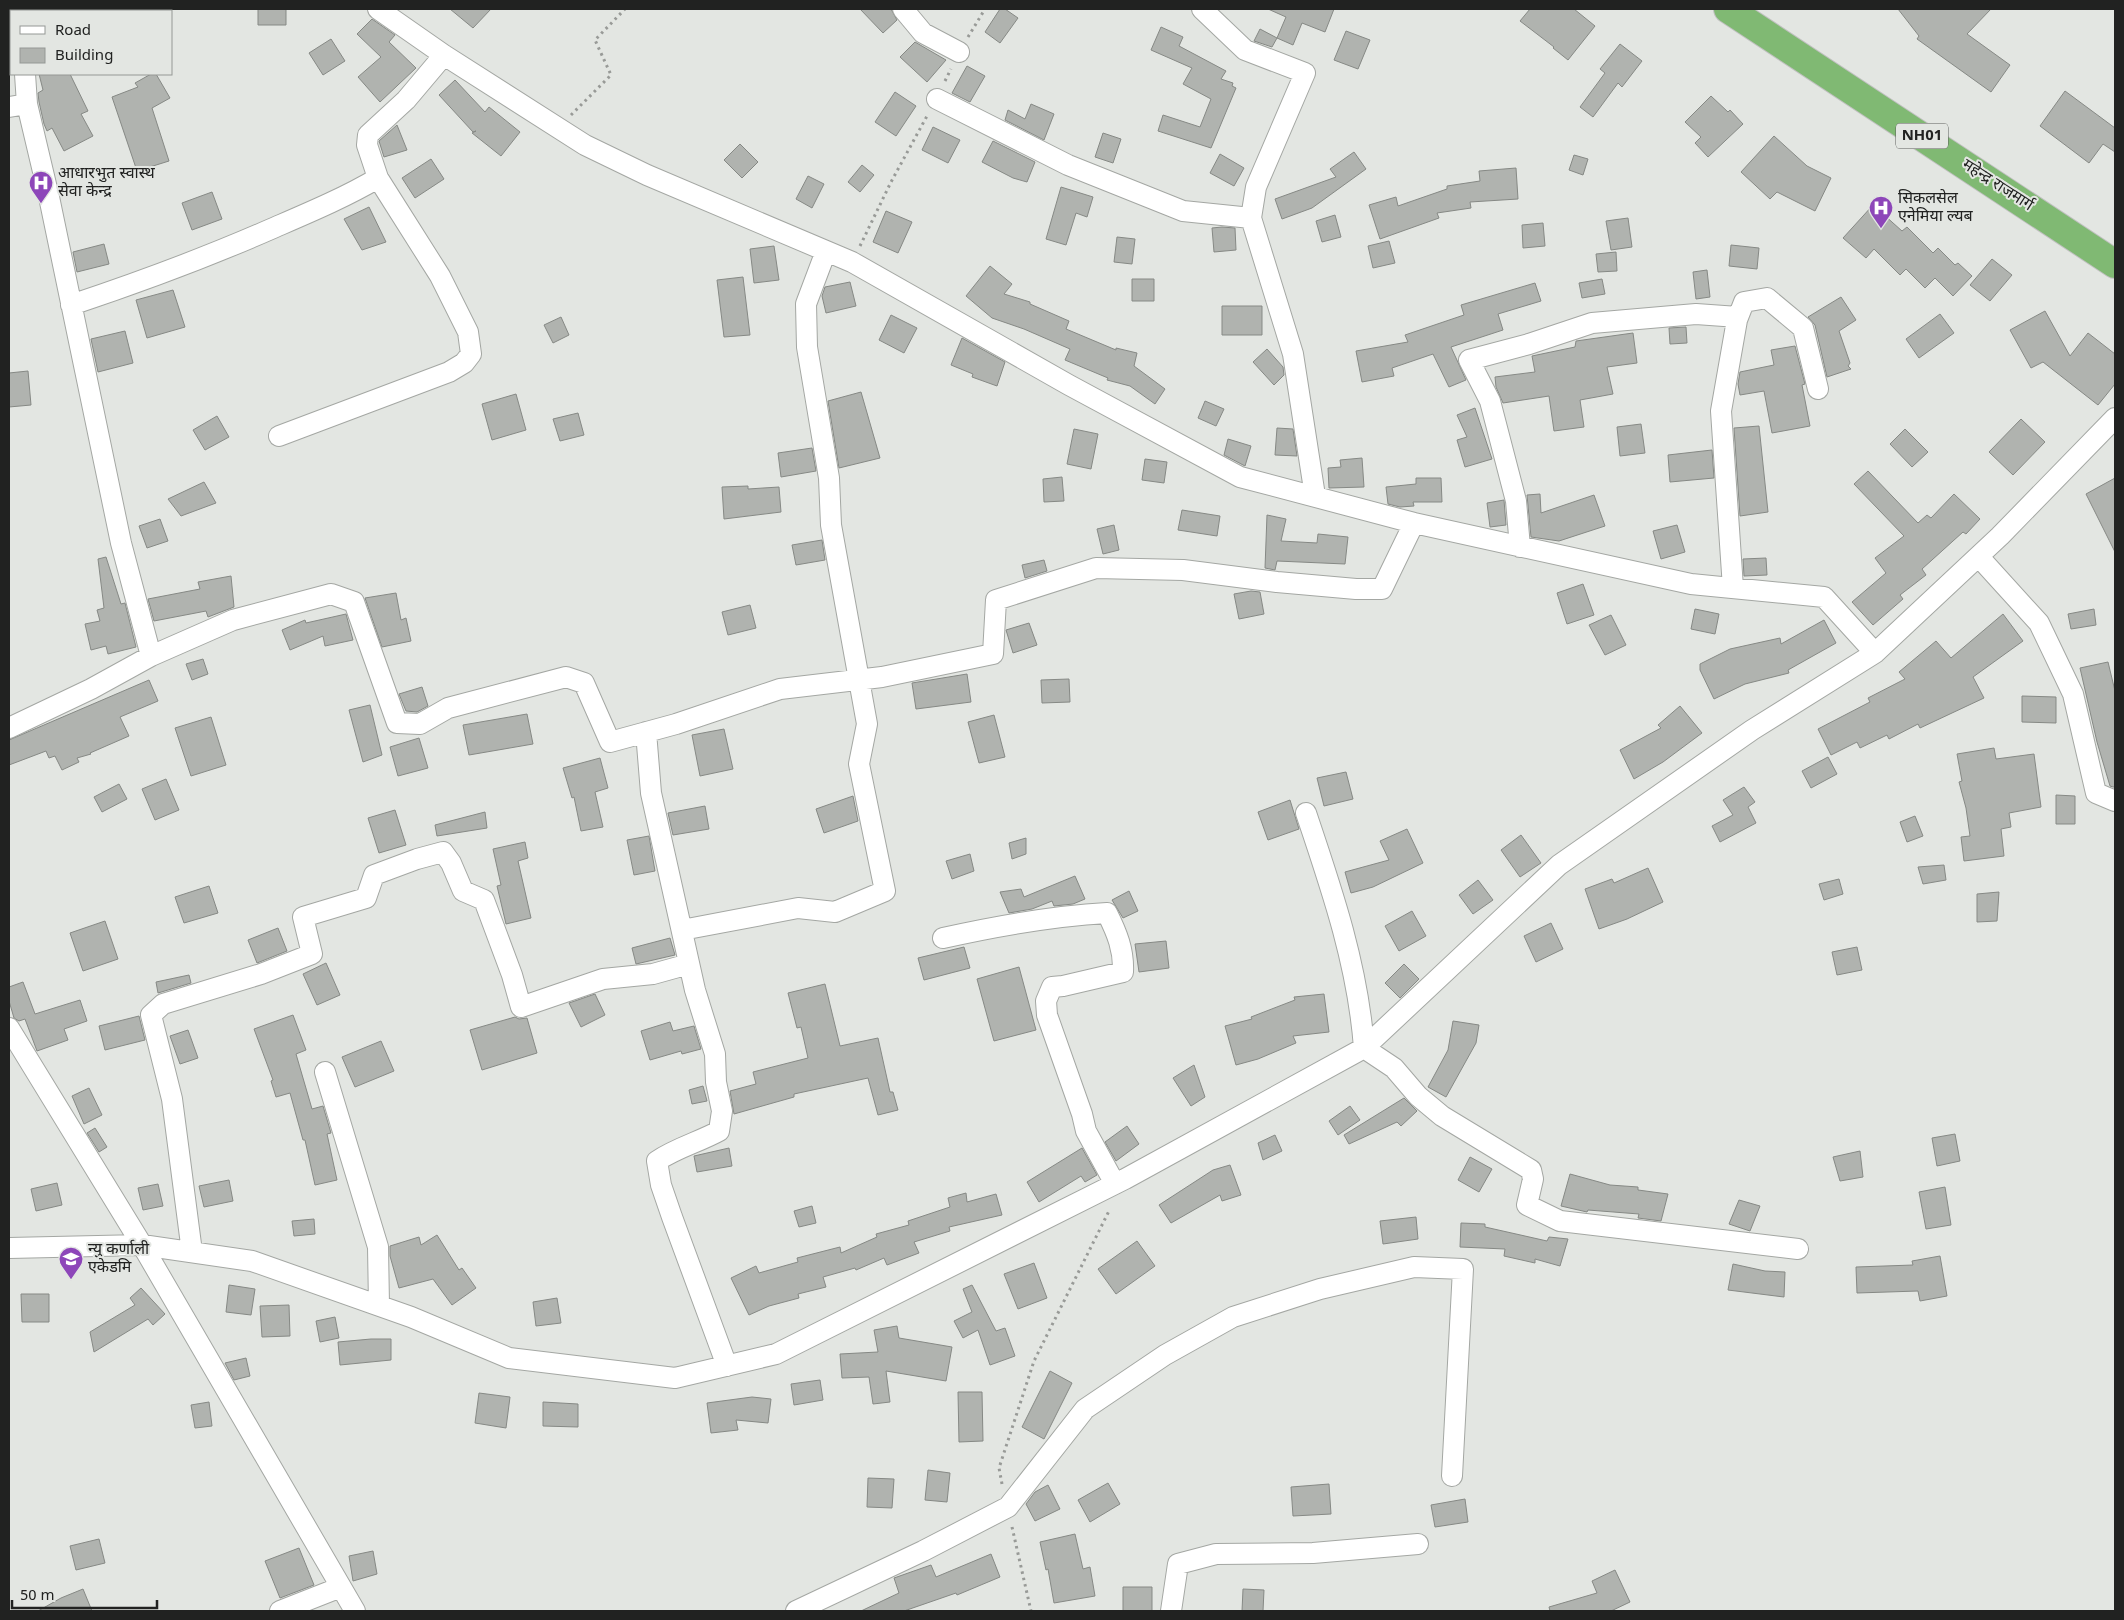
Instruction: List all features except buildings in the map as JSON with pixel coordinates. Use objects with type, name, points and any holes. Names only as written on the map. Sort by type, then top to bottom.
[{"type":"highway","name":"महेन्द्र राजमार्ग","points":[[1728,9],[2115,264]]},
{"type":"street","points":[[378,9],[444,55],[585,145],[647,175],[852,262],[1069,385],[1240,477],[1414,523],[1691,584],[1824,597],[1876,652]]},
{"type":"street","points":[[902,9],[923,33],[959,52]]},
{"type":"street","points":[[1202,9],[1245,50],[1305,73],[1256,187],[1252,218],[1293,354],[1314,496]]},
{"type":"street","points":[[279,436],[449,372],[464,364],[471,354],[468,332],[440,276],[378,178],[366,145],[368,135],[406,100],[444,55]]},
{"type":"street","points":[[25,75],[18,106],[71,305],[121,543],[151,656]]},
{"type":"street","points":[[937,99],[1068,165],[1183,211],[1252,218]]},
{"type":"street","points":[[71,305],[158,276],[238,244],[344,197],[378,178]]},
{"type":"street","points":[[682,930],[798,908],[835,912],[885,891],[859,764],[867,724],[831,525],[829,478],[807,347],[806,304],[826,251]]},
{"type":"street","points":[[1733,588],[1721,411],[1738,317],[1744,302],[1767,298],[1803,328],[1818,389]]},
{"type":"street","points":[[1520,546],[1516,501],[1490,401],[1469,360],[1529,344],[1592,322],[1618,322],[1696,314],[1738,317]]},
{"type":"street","points":[[9,1248],[142,1245],[252,1260],[411,1317],[509,1358],[675,1378],[776,1354],[1120,1181],[1364,1048],[1560,865],[1752,730],[1876,652],[1979,557],[2115,418]]},
{"type":"street","points":[[9,728],[91,689],[151,656],[233,620],[331,594],[354,602],[397,723],[420,724],[448,708],[566,677],[584,683],[610,742],[780,689],[882,677],[993,654],[996,600],[1096,568],[1182,570],[1278,582],[1356,589],[1382,589],[1414,523]]},
{"type":"street","points":[[1979,557],[2039,623],[2073,694],[2096,794],[2115,801]]},
{"type":"street","points":[[646,732],[651,793],[695,990],[715,1054],[716,1082],[722,1111],[719,1131],[701,1141],[669,1153],[657,1162],[661,1185],[727,1366]]},
{"type":"street","points":[[1306,813],[1350,953],[1361,1014],[1364,1048]]},
{"type":"street","points":[[192,1252],[172,1099],[151,1014],[163,1004],[261,974],[312,954],[303,917],[366,898],[374,875],[417,858],[443,852],[451,863],[463,891],[484,900],[512,975],[521,1007],[603,979],[654,974],[689,964]]},
{"type":"street","points":[[943,938],[982,929],[1034,921],[1108,913],[1124,954],[1123,972],[1063,986],[1052,986],[1046,1001],[1047,1015],[1082,1114],[1086,1132],[1120,1181]]},
{"type":"street","points":[[9,1028],[142,1245],[354,1611]]},
{"type":"street","points":[[1364,1048],[1394,1068],[1418,1096],[1442,1116],[1531,1170],[1533,1178],[1527,1205],[1560,1221],[1798,1249]]},
{"type":"street","points":[[325,1072],[378,1247],[379,1305]]},
{"type":"street","points":[[796,1611],[923,1551],[1008,1507],[1085,1410],[1165,1355],[1233,1317],[1320,1289],[1414,1267],[1463,1269],[1452,1476]]},
{"type":"street","points":[[1171,1611],[1178,1564],[1216,1554],[1313,1553],[1418,1544]]},
{"type":"street","points":[[280,1611],[341,1587]]},
{"type":"path","points":[[558,128],[611,75],[595,40],[625,9]]},
{"type":"path","points":[[852,262],[891,182],[937,99],[959,52],[985,9]]},
{"type":"path","points":[[1032,1611],[999,1468],[1034,1361],[1120,1181]]},
{"type":"place","name":"आधारभुत स्वास्थ सेवा केन्द्र","points":[[41,204]]},
{"type":"place","name":"सिकलसेल एनेमिया ल्यब","points":[[1881,229]]},
{"type":"place","name":"न्यु कर्णाली एकेडमि","points":[[71,1280]]}]
